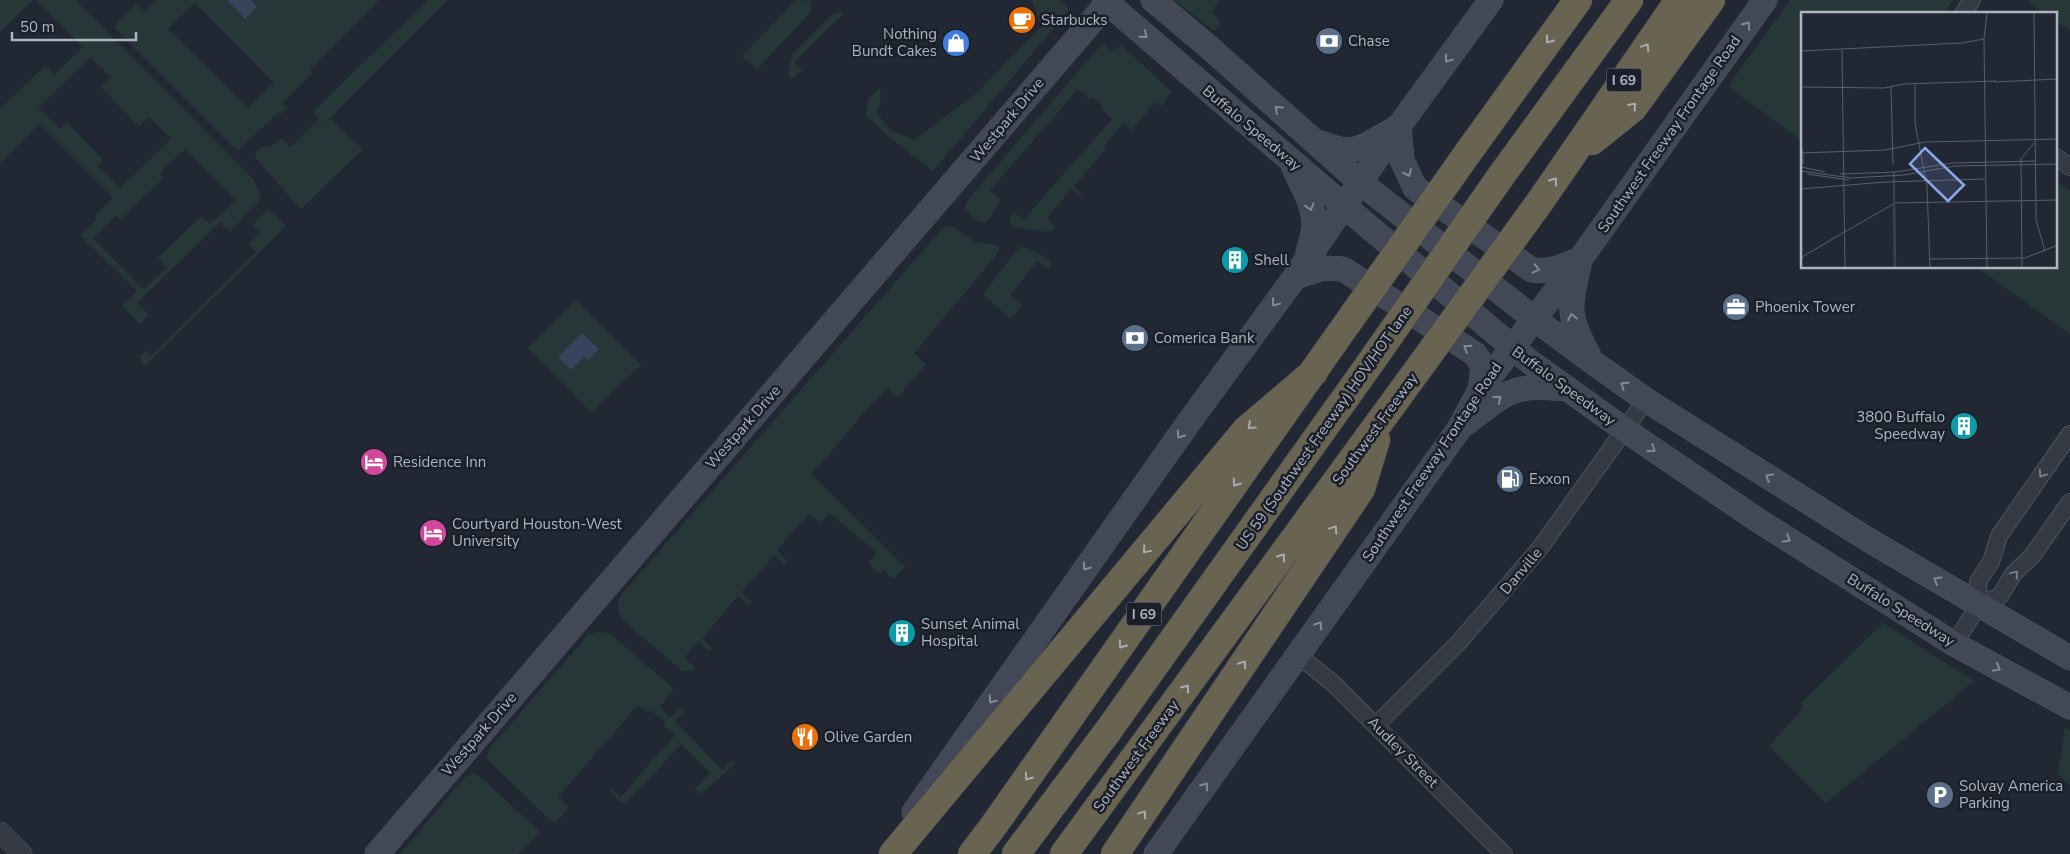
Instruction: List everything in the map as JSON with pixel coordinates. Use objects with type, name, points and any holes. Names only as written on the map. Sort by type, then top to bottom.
[{"type":"highway","name":"I 69","points":[[972,854],[1578,0]]},
{"type":"highway","name":"US 59 (Southwest Freeway) HOV/HOT lane","points":[[1016,854],[1108,731],[1501,176],[1629,0]]},
{"type":"highway","name":"Southwest Freeway","points":[[1064,854],[1539,203],[1679,0]]},
{"type":"highway","points":[[1569,160],[1633,108],[1711,0]]},
{"type":"highway","points":[[893,854],[1246,430],[1314,372]]},
{"type":"highway","points":[[1116,854],[1360,489],[1383,419]]},
{"type":"main road","name":"Buffalo Speedway","points":[[1153,0],[1361,183],[1533,318],[1646,400],[1867,539],[2070,658]]},
{"type":"main road","points":[[884,854],[1188,422],[1300,269],[1490,0]]},
{"type":"main road","name":"Southwest Freeway Frontage Road","points":[[1156,854],[1459,429],[1480,390],[1533,318],[1581,258],[1765,0]]},
{"type":"main road","name":"Buffalo Speedway","points":[[1107,1],[1292,162],[1512,348],[1569,390],[1759,521],[1954,644],[2070,707]]},
{"type":"main road","name":"Westpark Drive","points":[[377,854],[1107,1]]},
{"type":"main road","points":[[1315,141],[1343,150],[1352,150],[1400,126]]},
{"type":"main road","points":[[1400,126],[1402,160],[1415,188],[1532,270],[1553,270],[1581,258]]},
{"type":"main road","points":[[1292,162],[1310,202],[1314,226],[1300,269]]},
{"type":"main road","points":[[1581,258],[1570,302],[1576,333],[1592,361]]},
{"type":"main road","points":[[1300,269],[1343,269],[1475,354],[1483,366],[1480,390]]},
{"type":"main road","points":[[1459,429],[1504,394],[1532,386],[1569,390]]},
{"type":"street","points":[[1964,12],[1972,0]]},
{"type":"street","points":[[2058,158],[2070,166]]},
{"type":"street","name":"Danville","points":[[1376,726],[1460,641],[1525,566],[1646,400]]},
{"type":"street","points":[[1980,605],[1978,581],[1991,562],[1998,536],[2070,434]]},
{"type":"street","points":[[1954,644],[1980,605],[2000,596],[2014,573],[2032,556],[2070,502]]},
{"type":"street","name":"Audley Street","points":[[1298,655],[1335,685],[1504,854]]},
{"type":"street","points":[[0,832],[22,854]]},
{"type":"shaded area","points":[[0,0],[33,0],[0,32]]},
{"type":"shaded area","points":[[35,0],[75,0],[253,179],[260,193],[259,202],[230,232],[220,222],[137,303],[149,315],[140,324],[122,306],[137,291],[80,235],[97,219],[94,217],[113,198],[39,124],[0,163],[0,109],[45,66],[55,74],[83,47]],"holes":[[[90,57],[111,77],[101,87],[139,126],[149,117],[171,139],[120,189],[98,166],[103,160],[67,122],[60,129],[38,108]],[[185,149],[240,205],[235,200],[210,224],[201,216],[158,258],[166,268],[144,289],[142,287],[140,289],[141,287],[93,238],[115,216],[121,220],[164,178],[160,173]]]},
{"type":"shaded area","points":[[155,0],[227,0],[245,19],[257,7],[251,0],[379,0],[310,69],[313,72],[282,103],[286,108],[281,114],[279,112],[238,151],[114,27],[136,3],[144,11]],"holes":[[[195,3],[274,83],[248,108],[168,29]]]},
{"type":"shaded area","points":[[427,0],[448,0],[324,124],[331,119],[363,149],[301,209],[258,161],[255,156],[256,152],[262,147],[267,146],[269,148],[281,138],[291,147],[319,119],[313,112]]},
{"type":"shaded area","points":[[797,0],[812,1],[810,13],[757,69],[742,56]]},
{"type":"shaded area","points":[[1032,0],[1060,0],[1069,10],[933,171],[890,138],[866,115],[868,99],[880,88],[881,97],[877,113],[890,130],[914,140],[977,93],[1041,27]]},
{"type":"shaded area","points":[[1174,0],[1220,0],[1211,12],[1221,21],[1214,31]]},
{"type":"shaded area","points":[[1790,0],[1953,0],[1944,12],[1801,12],[1801,140],[1730,88],[1730,83]]},
{"type":"shaded area","points":[[2030,0],[2070,0],[2070,31],[2058,22],[2058,12],[2043,12]]},
{"type":"shaded area","points":[[839,12],[843,14],[794,62],[802,70],[792,79],[788,75],[792,55],[834,13]]},
{"type":"shaded area","points":[[1105,43],[1110,51],[1122,46],[1172,92],[1161,106],[1155,102],[1132,130],[1123,123],[1105,145],[1107,148],[1074,186],[1083,196],[1081,197],[1072,189],[1047,218],[1055,227],[1053,231],[1048,232],[1014,227],[1010,222],[1010,216],[1014,212],[1023,220],[1112,119],[1101,109],[1102,105],[1092,97],[1090,99],[1078,89],[990,190],[1000,199],[1000,202],[989,219],[985,223],[976,220],[965,209],[966,202],[1099,47]]},
{"type":"shaded area","points":[[2058,182],[2070,191],[2070,334],[1979,269],[2058,269]]},
{"type":"shaded area","points":[[268,209],[286,226],[144,367],[139,356],[145,351],[153,354],[256,252],[249,244],[260,233],[253,225]]},
{"type":"shaded area","points":[[948,226],[954,227],[973,241],[1000,246],[995,257],[914,353],[926,365],[898,397],[887,387],[811,474],[905,567],[893,579],[884,570],[880,574],[868,563],[877,553],[830,513],[820,522],[809,514],[777,550],[787,561],[784,564],[774,555],[742,592],[752,602],[749,605],[738,596],[702,638],[712,648],[709,651],[699,642],[684,658],[695,668],[691,671],[682,671],[623,620],[618,608],[621,595],[942,229]]},
{"type":"shaded area","points":[[1019,247],[1024,247],[1040,254],[1051,263],[1049,270],[1037,261],[1010,296],[1023,305],[1010,319],[984,293]]},
{"type":"shaded area","points":[[576,300],[641,365],[591,413],[528,348]]},
{"type":"shaded area","points":[[1883,623],[1974,681],[1826,803],[1769,746],[1803,708],[1801,703]]},
{"type":"shaded area","points":[[597,632],[609,633],[671,686],[673,691],[660,707],[670,718],[681,707],[684,711],[675,721],[722,770],[733,760],[736,763],[701,794],[695,789],[710,773],[681,744],[628,801],[620,802],[608,789],[611,789],[621,797],[675,735],[664,726],[665,722],[652,711],[647,712],[638,705],[558,797],[568,806],[567,810],[556,822],[552,822],[489,761],[487,756],[490,748],[588,635]]},
{"type":"shaded area","points":[[2065,727],[2070,730],[2070,786],[2058,773]]},
{"type":"shaded area","points":[[471,774],[477,775],[486,782],[541,833],[518,854],[400,854],[465,777]]},
{"type":"water","points":[[227,0],[251,0],[257,7],[245,19]]},
{"type":"water","points":[[582,333],[599,349],[588,360],[584,357],[571,370],[558,357]]},
{"type":"place","name":"Starbucks","points":[[1022,20]]},
{"type":"place","name":"Chase","points":[[1329,41]]},
{"type":"place","name":"Nothing Bundt Cakes","points":[[956,43]]},
{"type":"place","name":"Shell","points":[[1235,260]]},
{"type":"place","name":"Phoenix Tower","points":[[1736,307]]},
{"type":"place","name":"Comerica Bank","points":[[1135,338]]},
{"type":"place","name":"3800 Buffalo Speedway","points":[[1964,426]]},
{"type":"place","name":"Residence Inn","points":[[374,462]]},
{"type":"place","name":"Exxon","points":[[1510,479]]},
{"type":"place","name":"Courtyard Houston-West University","points":[[433,533]]},
{"type":"place","name":"Sunset Animal Hospital","points":[[902,633]]},
{"type":"place","name":"Olive Garden","points":[[805,737]]},
{"type":"place","name":"Solvay America Parking","points":[[1940,795]]}]
